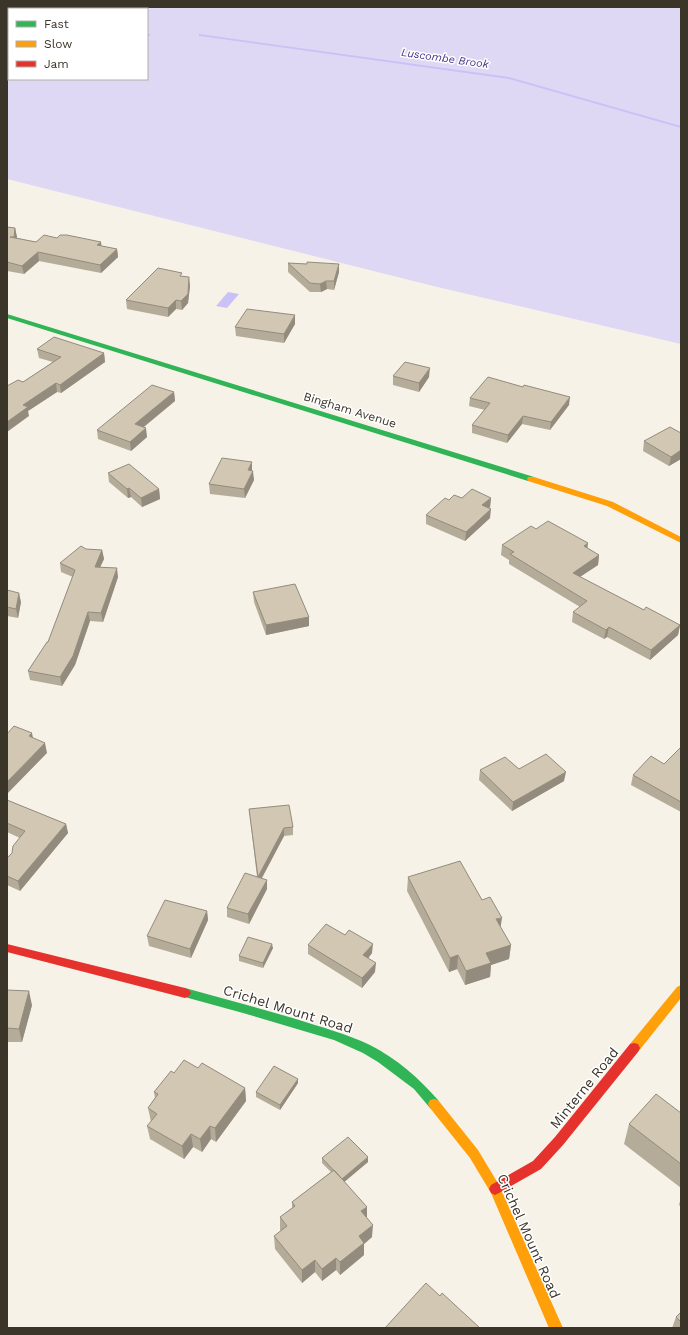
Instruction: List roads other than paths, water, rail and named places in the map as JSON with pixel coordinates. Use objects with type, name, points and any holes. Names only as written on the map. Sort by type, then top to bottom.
[{"type":"street","name":"Bingham Avenue","points":[[7,316],[610,504],[681,540]]},
{"type":"street","name":"Crichel Mount Road","points":[[7,948],[243,1008],[336,1036],[367,1049],[382,1058],[418,1085],[474,1154],[495,1189],[556,1328]]},
{"type":"street","name":"Minterne Road","points":[[495,1189],[537,1165],[559,1141],[681,990]]},
{"type":"waterway","name":"Luscombe Brook","points":[[200,35],[509,78],[681,127]]}]
